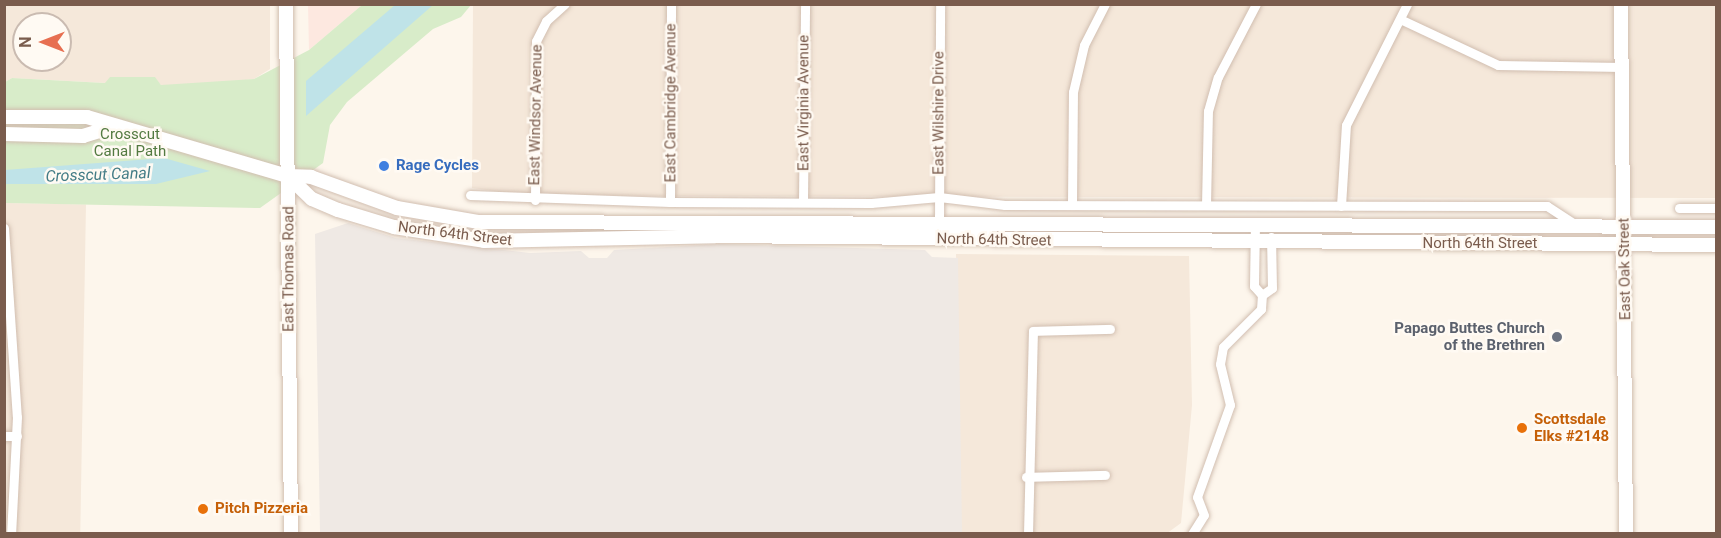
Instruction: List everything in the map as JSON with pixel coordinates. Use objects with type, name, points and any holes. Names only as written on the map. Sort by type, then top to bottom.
[{"type":"main road","name":"East Thomas Road","points":[[286,4],[291,534]]},
{"type":"main road","name":"East Oak Street","points":[[1621,4],[1626,534]]},
{"type":"main road","name":"North 64th Street","points":[[4,117],[87,117],[110,128],[190,144],[256,163],[288,176],[311,177],[397,208],[513,224],[939,221],[1716,226]]},
{"type":"main road","name":"North 64th Street","points":[[4,134],[83,136],[110,128]]},
{"type":"main road","name":"North 64th Street","points":[[288,176],[312,199],[370,221],[512,242],[715,236],[940,240],[1716,245]]},
{"type":"main road","points":[[939,221],[940,240]]},
{"type":"main road","points":[[512,242],[513,224]]},
{"type":"street","name":"East Windsor Avenue","points":[[535,200],[539,30],[565,4]]},
{"type":"street","name":"East Cambridge Avenue","points":[[670,202],[671,4]]},
{"type":"street","name":"East Virginia Avenue","points":[[803,202],[805,4]]},
{"type":"street","name":"East Wilshire Drive","points":[[939,221],[940,4]]},
{"type":"street","points":[[1072,204],[1073,92],[1084,45],[1105,4]]},
{"type":"street","points":[[1206,205],[1208,111],[1218,77],[1256,4]]},
{"type":"street","points":[[1341,207],[1346,125],[1407,4]]},
{"type":"street","points":[[1400,19],[1482,62],[1512,68],[1622,67]]},
{"type":"street","points":[[470,195],[535,200],[670,202],[803,202],[939,197],[1005,205],[1547,206],[1578,226]]},
{"type":"street","points":[[1679,208],[1716,208]]},
{"type":"street","points":[[1192,534],[1204,515],[1197,496],[1230,405],[1220,364],[1223,347],[1261,309],[1262,295],[1254,286],[1255,224]]},
{"type":"street","points":[[1262,295],[1272,288],[1271,224]]},
{"type":"street","points":[[4,228],[17,436],[11,534]]},
{"type":"street","points":[[1028,534],[1026,477],[1033,331],[1110,329]]},
{"type":"street","points":[[4,436],[17,436]]},
{"type":"street","points":[[1026,477],[1105,475]]},
{"type":"shaded area","points":[[308,4],[362,5],[309,50]]},
{"type":"shaded area","points":[[5,5],[270,5],[270,69],[254,79],[204,85],[161,85],[154,77],[111,77],[106,83],[12,78],[5,82]]},
{"type":"shaded area","points":[[473,5],[1716,5],[1716,198],[523,195],[472,188]]},
{"type":"shaded area","points":[[5,203],[86,204],[80,534],[4,534]]},
{"type":"shaded area","points":[[348,223],[396,238],[530,253],[581,251],[589,258],[607,258],[614,250],[720,244],[925,250],[932,257],[958,258],[962,533],[320,533],[315,234]]},
{"type":"shaded area","points":[[956,254],[1189,256],[1192,405],[1181,523],[1166,534],[960,533]]},
{"type":"green space","name":"Crosscut Canal Path","points":[[362,5],[471,5],[461,17],[433,29],[347,102],[330,125],[323,163],[260,208],[5,203],[5,82],[12,78],[105,83],[110,77],[155,77],[161,85],[254,79],[309,50]]},
{"type":"water","points":[[395,5],[433,5],[306,116],[306,81]]},
{"type":"water","name":"Crosscut Canal","points":[[164,158],[210,171],[156,184],[5,184],[5,170]]},
{"type":"place","name":"Rage Cycles","points":[[384,166]]},
{"type":"place","name":"Papago Buttes Church of the Brethren","points":[[1557,337]]},
{"type":"place","name":"Scottsdale Elks #2148","points":[[1522,428]]},
{"type":"place","name":"Pitch Pizzeria","points":[[203,509]]}]
